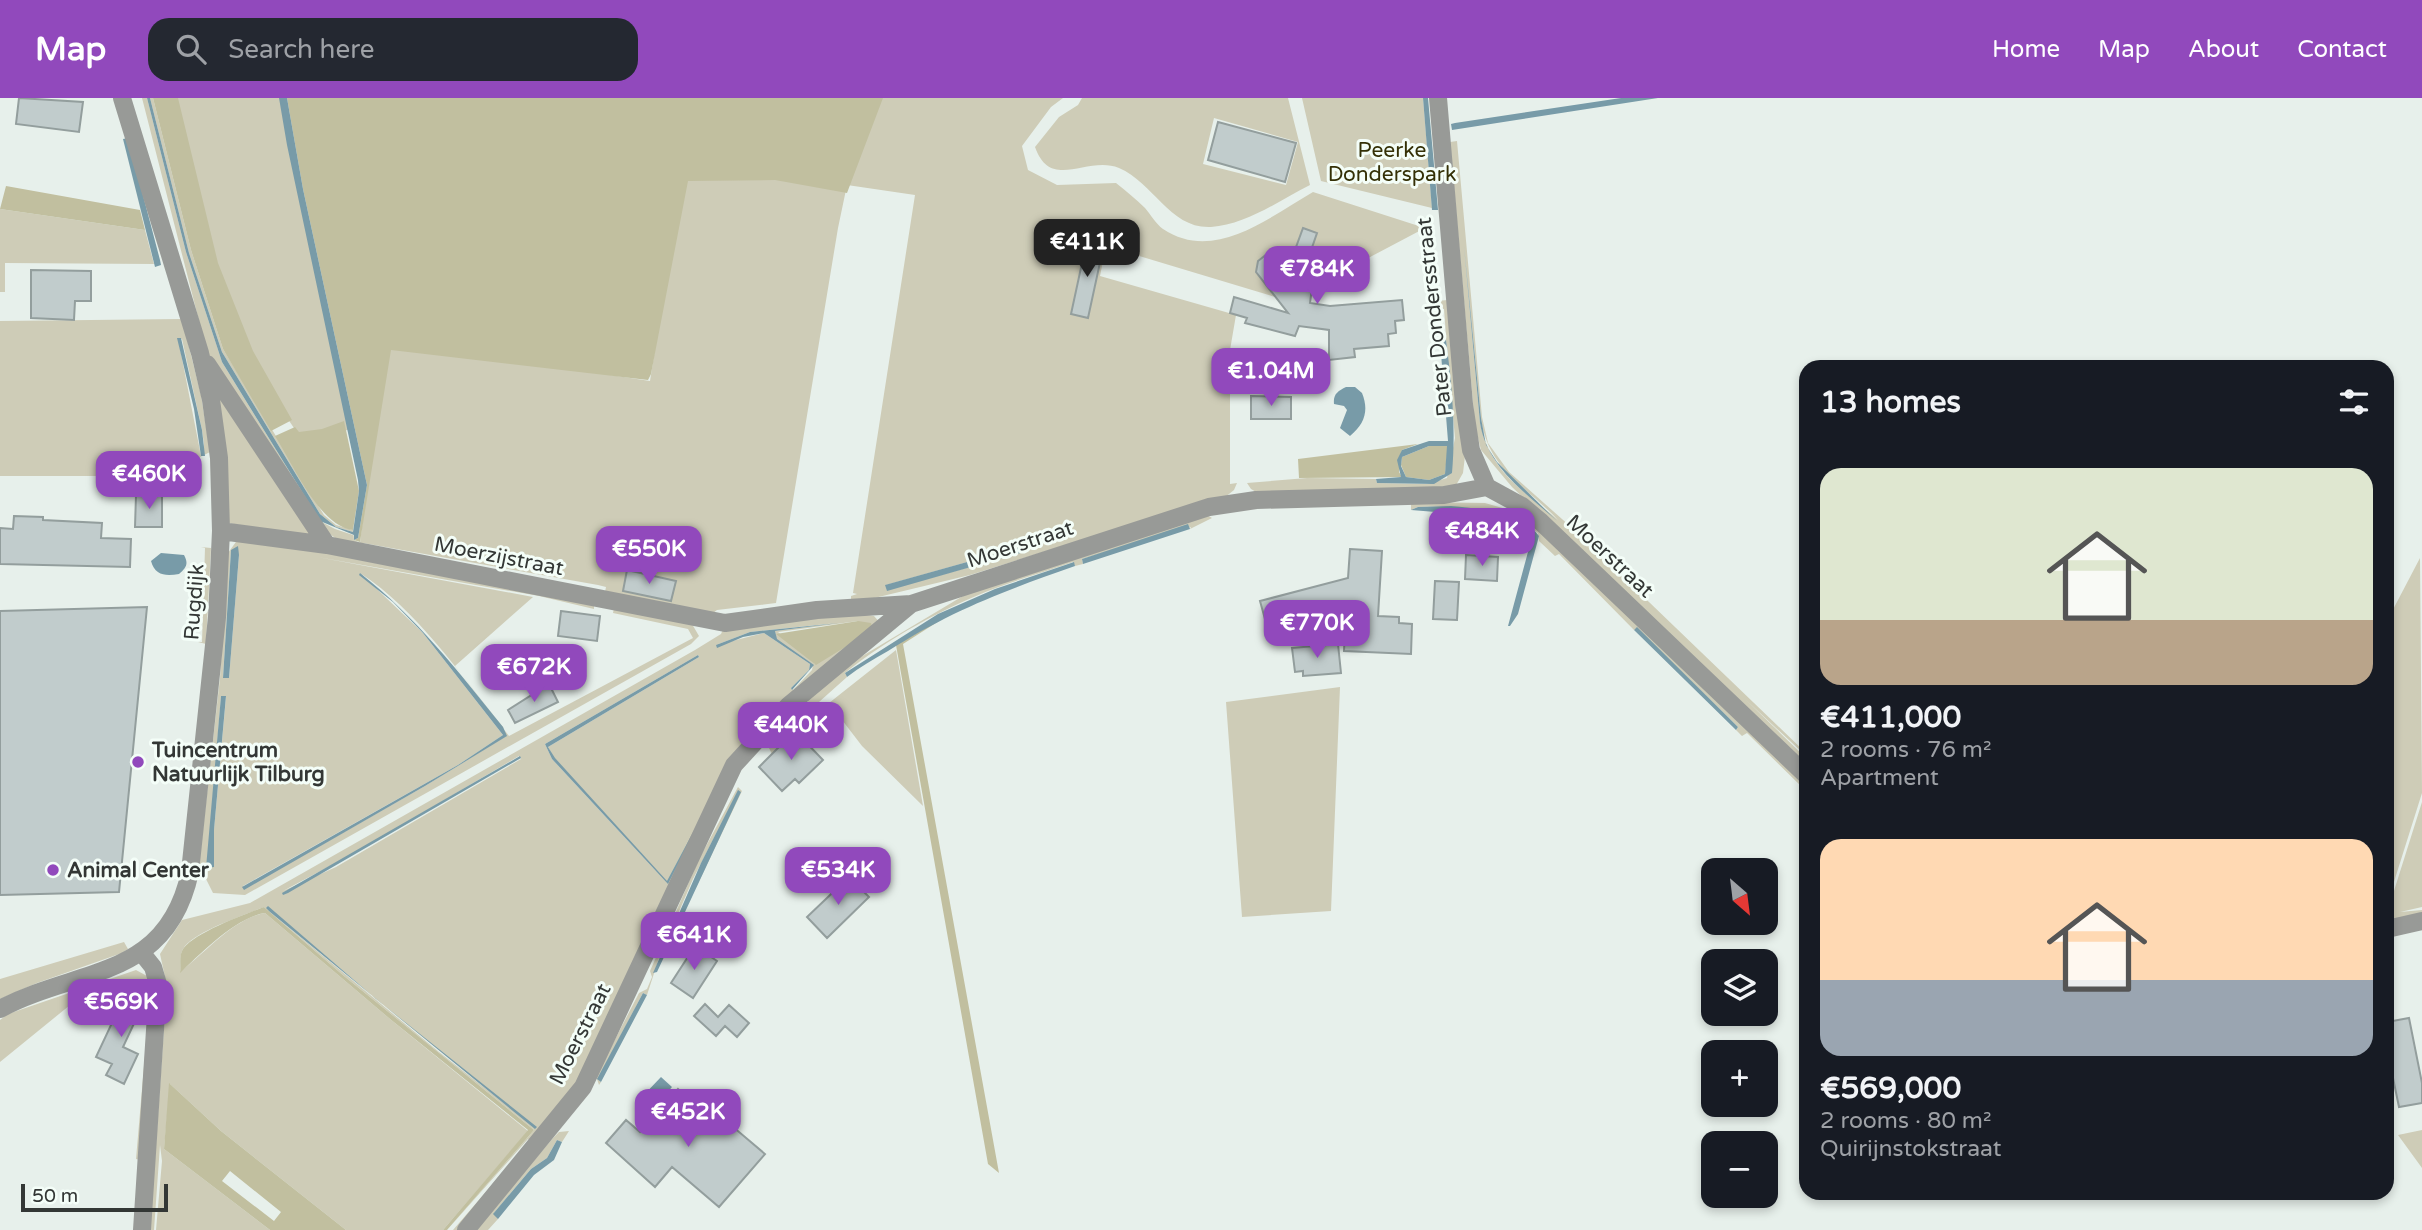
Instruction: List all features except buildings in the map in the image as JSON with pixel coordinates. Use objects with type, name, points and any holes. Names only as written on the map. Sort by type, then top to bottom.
[{"type":"street","name":"Rugdijk","points":[[0,1009],[45,990],[99,973],[141,952],[160,936],[176,915],[184,899],[190,872],[217,617],[221,531],[219,458],[211,400],[200,353],[122,98]]},
{"type":"street","name":"Pater Dondersstraat","points":[[1438,98],[1464,404],[1471,450],[1487,487]]},
{"type":"street","points":[[200,353],[327,545]]},
{"type":"street","name":"Moerstraat","points":[[466,1230],[583,1087],[734,765],[788,706],[911,604],[1209,507],[1256,500],[1444,495],[1487,487],[1522,506],[1541,522],[1799,768]]},
{"type":"street","name":"Moerzijstraat","points":[[221,531],[327,545],[725,623],[805,611],[911,604]]},
{"type":"street","points":[[2394,927],[2422,921]]},
{"type":"street","points":[[141,952],[153,967],[159,984],[142,1230]]},
{"type":"green space","points":[[142,98],[147,98],[186,252],[222,362],[320,521],[353,535],[353,532],[336,527],[320,514],[222,352],[189,253],[150,98],[153,98],[191,250],[223,349],[324,515],[336,525],[353,530],[354,540],[360,543],[385,341],[650,381],[684,165],[847,185],[776,603],[717,610],[713,613],[724,615],[698,614],[622,597],[359,550],[324,529],[308,510],[207,352]],"holes":[[[363,543],[606,587],[605,592],[360,548]]]},
{"type":"green space","points":[[168,98],[280,98],[349,430],[298,434],[240,348]]},
{"type":"green space","points":[[880,98],[1063,98],[1051,107],[1022,146],[1028,170],[1057,185],[1116,183],[1145,208],[1160,227],[1182,238],[1202,241],[1240,233],[1313,192],[1425,228],[1319,284],[1292,302],[1106,246],[1100,276],[1236,315],[1230,350],[1230,484],[1237,483],[1234,490],[1224,498],[1183,508],[970,575],[866,600],[834,604],[851,601],[851,596],[857,594],[853,593],[915,195],[847,185]],"holes":[[[1028,545],[1030,547],[1027,551],[887,590],[886,585]]]},
{"type":"green space","points":[[1082,98],[1288,98],[1310,185],[1237,222],[1211,227],[1197,226],[1173,213],[1142,184],[1119,168],[1107,165],[1060,170],[1050,167],[1042,160],[1035,147],[1059,117],[1078,105]],"holes":[[[1214,118],[1298,142],[1286,185],[1203,164]]]},
{"type":"green space","name":"Peerke Donderspark","points":[[1302,98],[1423,98],[1432,208],[1321,181]]},
{"type":"green space","points":[[1457,141],[1482,417],[1488,443],[1509,472],[1571,527],[1799,746],[1799,749],[1745,699],[1799,751],[1799,760],[1512,487],[1481,450],[1475,426],[1450,142]],"holes":[[[1464,246],[1481,418],[1491,451],[1510,476],[1558,520],[1510,479],[1491,455],[1485,440],[1480,423]]]},
{"type":"green space","points":[[0,209],[145,230],[154,264],[5,263],[5,292],[0,292]]},
{"type":"green space","points":[[1448,300],[1465,456],[1463,473],[1455,487],[1258,493],[1251,489],[1247,483],[1307,478],[1376,479],[1377,483],[1427,484],[1447,478],[1455,438],[1446,340],[1440,341],[1441,337],[1446,336],[1444,309],[1438,309],[1436,301]]},
{"type":"green space","points":[[182,319],[201,395],[210,452],[200,457],[201,463],[115,467],[96,476],[0,476],[0,321]],"holes":[[[178,338],[182,339],[202,430],[204,444],[201,456]]]},
{"type":"green space","points":[[218,388],[313,537],[228,523]]},
{"type":"green space","points":[[1485,503],[1520,513],[1799,776],[1799,784],[1747,733],[1742,736],[1736,730],[1738,727],[1637,628],[1634,630],[1559,554],[1555,556],[1539,541],[1538,533],[1511,517],[1496,513],[1449,507],[1418,507],[1411,510],[1411,504]]},
{"type":"green space","points":[[1207,515],[1212,518],[1190,529],[1191,527],[1082,559],[1083,564],[1075,566],[1073,562],[1015,581],[937,614],[898,636],[845,673],[847,677],[819,702],[822,705],[813,714],[807,699],[859,658],[968,593]]},
{"type":"green space","points":[[238,539],[336,554],[594,604],[594,609],[539,596],[317,557],[533,597],[455,666],[400,605],[360,573],[423,633],[503,735],[458,765],[243,886],[244,889],[425,786],[506,736],[504,729],[509,736],[693,638],[688,629],[613,613],[614,608],[692,624],[699,636],[691,644],[245,895],[213,893],[199,865],[220,678],[228,553]],"holes":[[[231,550],[239,555],[229,678],[223,677]],[[221,696],[226,697],[214,830],[214,866],[207,868]]]},
{"type":"green space","points":[[201,547],[211,548],[206,644],[198,642],[202,642],[205,548]]},
{"type":"green space","points":[[2420,558],[2422,793],[2394,882],[2394,608]]},
{"type":"green space","points":[[858,614],[874,616],[881,624],[757,736],[587,1070],[459,1230],[453,1230],[530,1141],[528,1139],[447,1230],[534,1130],[344,976],[264,907],[197,936],[183,949],[180,972],[231,929],[253,916],[265,913],[528,1131],[443,1230],[346,1230],[221,1131],[170,1084],[164,1149],[270,1230],[156,1230],[162,1161],[160,1145],[154,1230],[150,1230],[167,986],[160,954],[182,920],[250,903],[695,650],[721,634],[724,627]],"holes":[[[858,621],[815,664],[778,632]],[[837,623],[775,631],[776,639],[813,665],[812,670],[793,690],[791,688],[809,670],[810,664],[764,633],[716,645],[750,632]],[[698,655],[699,657],[548,747],[554,758],[668,884],[552,759],[545,744]],[[519,756],[521,759],[336,867],[283,891],[356,852]],[[268,907],[376,999],[536,1128],[439,1052],[270,912]]]},
{"type":"green space","points":[[896,650],[923,806],[862,746],[829,703]]},
{"type":"green space","points":[[1340,687],[1331,911],[1242,917],[1226,702]]},
{"type":"green space","points":[[786,721],[801,726],[772,754],[767,744]]},
{"type":"green space","points":[[738,787],[742,791],[693,894],[740,792],[738,791],[693,879],[659,958],[647,995],[643,993],[598,1079],[601,1082],[599,1085],[596,1076],[639,993],[647,989],[652,977],[650,971],[699,859]]},
{"type":"green space","points":[[2422,802],[2422,907],[2400,912],[2422,910],[2422,916],[2394,922],[2394,891]]},
{"type":"green space","points":[[124,942],[128,949],[122,953],[0,999],[0,979]]},
{"type":"green space","points":[[136,970],[147,976],[152,986],[141,1160],[136,1159],[150,996],[142,987],[130,983],[127,991],[113,986],[75,1001],[0,1062],[0,1020],[8,1014]]},
{"type":"green space","points":[[2422,1130],[2422,1168],[2398,1135]]},
{"type":"green space","points":[[569,1131],[562,1142],[557,1140],[547,1158],[531,1169],[494,1213],[498,1219],[488,1230],[474,1230],[554,1137],[559,1132]]},
{"type":"shaded area","points":[[153,98],[178,98],[218,263],[253,351],[292,420],[271,431],[223,349],[191,250]]},
{"type":"shaded area","points":[[287,98],[883,98],[847,193],[775,180],[688,181],[648,380],[391,350],[360,542],[354,540],[358,538],[367,485],[303,189]]},
{"type":"shaded area","points":[[6,186],[140,210],[145,230],[0,209]]},
{"type":"shaded area","points":[[344,421],[359,491],[353,530],[329,518],[318,506],[275,436],[295,427],[299,432],[322,429]]},
{"type":"shaded area","points":[[1418,444],[1402,450],[1399,472],[1402,477],[1299,478],[1298,459]]},
{"type":"shaded area","points":[[1429,446],[1448,446],[1445,474],[1429,480],[1406,477],[1401,465],[1402,457]]},
{"type":"shaded area","points":[[953,612],[903,644],[999,1173],[988,1164],[896,645]]},
{"type":"shaded area","points":[[858,621],[871,623],[873,630],[816,665],[776,634]]},
{"type":"shaded area","points":[[264,907],[344,976],[534,1130],[447,1230],[443,1230],[528,1130],[390,1019],[265,913],[242,921],[180,973],[181,953],[187,945],[219,925]]},
{"type":"shaded area","points":[[169,1083],[221,1131],[346,1230],[270,1230],[164,1149]],"holes":[[[230,1171],[281,1212],[274,1221],[222,1181]]]},
{"type":"water","points":[[147,98],[150,98],[189,253],[222,352],[320,514],[336,527],[353,532],[358,480],[287,145],[279,98],[287,98],[303,189],[367,485],[358,538],[354,540],[354,535],[320,521],[222,362],[186,252]]},
{"type":"water","points":[[1423,98],[1428,98],[1438,210],[1432,210]]},
{"type":"water","points":[[1621,98],[1658,98],[1452,130],[1451,124],[1455,123]]},
{"type":"water","points":[[128,138],[160,260],[161,265],[155,267],[123,139]]},
{"type":"water","points":[[1464,246],[1481,418],[1485,442],[1480,423]]},
{"type":"water","points":[[177,338],[181,338],[202,430],[205,456],[201,456],[194,409]]},
{"type":"water","points":[[1446,340],[1452,390],[1452,473],[1434,484],[1377,483],[1376,479],[1401,477],[1397,460],[1402,450],[1429,441],[1448,441],[1440,341]],"holes":[[[1429,446],[1447,446],[1445,474],[1429,480],[1406,477],[1401,466],[1402,457]]]},
{"type":"water","points":[[1346,387],[1355,387],[1362,393],[1365,405],[1362,422],[1350,436],[1340,428],[1347,410],[1344,406],[1334,404],[1337,393]]},
{"type":"water","points":[[1489,450],[1497,462],[1557,521],[1510,478],[1499,466]]},
{"type":"water","points":[[1451,506],[1499,512],[1531,527],[1539,536],[1518,614],[1510,626],[1532,537],[1521,528],[1497,517],[1411,510],[1418,507]]},
{"type":"water","points":[[1188,524],[1190,529],[1083,564],[1082,559]]},
{"type":"water","points":[[1028,545],[1027,551],[887,591],[885,585]]},
{"type":"water","points":[[238,546],[229,678],[223,678],[231,550]]},
{"type":"water","points":[[161,553],[184,555],[185,568],[179,574],[165,575],[158,572],[151,561]]},
{"type":"water","points":[[1074,562],[1075,566],[1002,593],[934,624],[847,677],[845,673],[938,614],[995,589]]},
{"type":"water","points":[[360,573],[400,608],[436,646],[503,727],[507,736],[425,786],[244,890],[242,887],[458,765],[503,735],[423,633],[393,602],[359,575]]},
{"type":"water","points":[[839,623],[775,631],[777,639],[814,665],[792,690],[809,670],[810,664],[764,633],[743,637],[717,648],[716,645],[750,632]]},
{"type":"water","points":[[1637,627],[1738,727],[1736,730],[1634,630]]},
{"type":"water","points":[[698,655],[699,657],[548,747],[667,881],[722,778],[668,884],[552,759],[545,744]]},
{"type":"water","points":[[221,696],[226,696],[214,830],[214,867],[206,868]]},
{"type":"water","points":[[520,756],[521,758],[283,895],[282,893]]},
{"type":"water","points":[[738,790],[741,792],[657,972],[653,973],[701,863]]},
{"type":"water","points":[[268,906],[371,995],[270,912],[266,908]]},
{"type":"water","points":[[643,993],[647,995],[601,1082],[597,1079]]},
{"type":"water","points":[[384,1006],[537,1127],[535,1129]]},
{"type":"water","points":[[661,1077],[672,1087],[652,1110],[640,1099]]},
{"type":"water","points":[[557,1140],[562,1142],[554,1160],[534,1175],[498,1219],[493,1214],[531,1169],[547,1158]]},
{"type":"place","name":"Tuincentrum Natuurlijk Tilburg","points":[[138,762]]},
{"type":"place","name":"Animal Center","points":[[53,870]]}]
